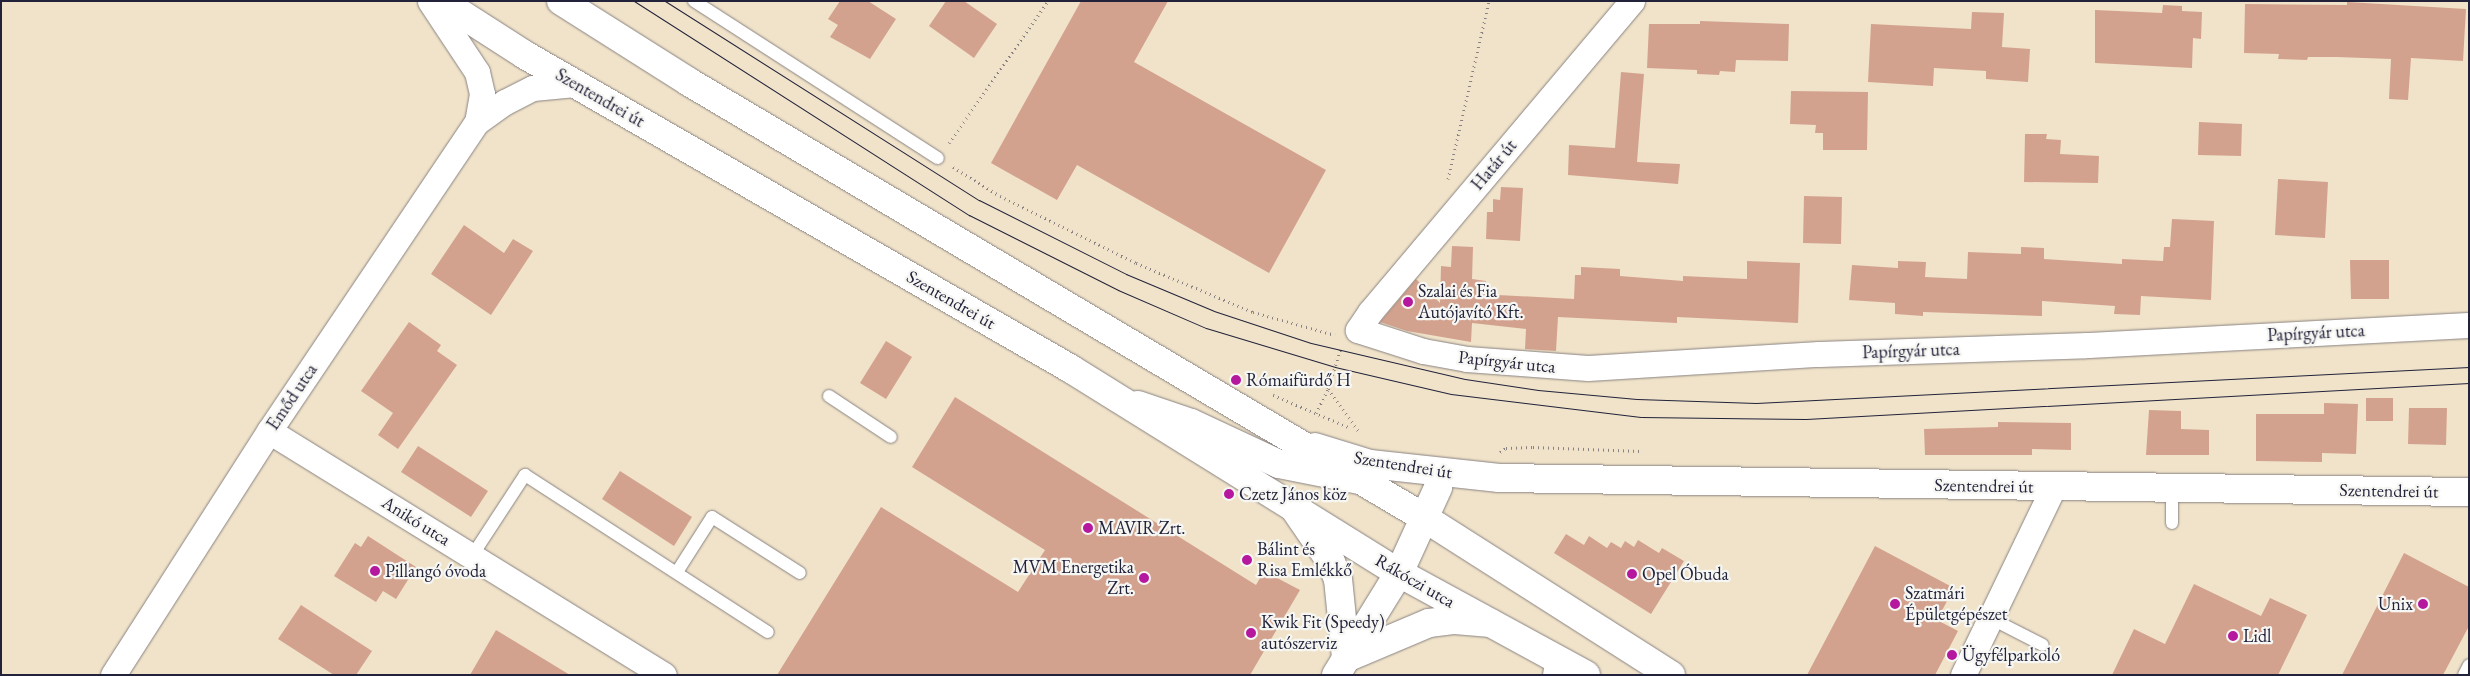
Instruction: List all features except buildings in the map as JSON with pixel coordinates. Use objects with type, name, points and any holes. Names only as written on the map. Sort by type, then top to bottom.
[{"type":"main road","name":"Szentendrei út","points":[[441,1],[575,84],[1122,400],[1191,423],[1279,464],[1358,480],[1438,488],[1495,465]]},
{"type":"main road","name":"Szentendrei út","points":[[561,1],[698,87],[1297,442],[1370,464],[1495,465],[2053,488],[2172,487],[2469,492]]},
{"type":"main road","name":"Rákóczi utca","points":[[1122,400],[1399,573],[1491,623],[1550,666],[1586,675]]},
{"type":"main road","points":[[1297,442],[1423,517],[1671,675]]},
{"type":"main road","points":[[1341,666],[1399,573],[1423,517],[1438,488]]},
{"type":"main road","points":[[1294,508],[1331,562],[1338,579],[1341,666]]},
{"type":"main road","points":[[1341,666],[1429,623],[1455,620],[1491,623]]},
{"type":"street","name":"Emőd utca","points":[[430,1],[476,72],[482,94],[477,122]]},
{"type":"street","name":"Határ út","points":[[1351,334],[1632,1]]},
{"type":"street","name":"Emőd utca","points":[[113,675],[269,431],[477,122],[505,102],[533,88],[575,84]]},
{"type":"street","name":"Papírgyár utca","points":[[1351,334],[1467,359],[1588,368],[1819,354],[2087,345],[2469,325]]},
{"type":"street","name":"Anikó utca","points":[[269,431],[472,556],[653,672]]},
{"type":"street","points":[[1963,675],[2053,488]]},
{"type":"lane","points":[[694,1],[938,158]]},
{"type":"lane","points":[[829,396],[892,437]]},
{"type":"lane","points":[[472,556],[524,475],[768,632]]},
{"type":"lane","points":[[2172,487],[2172,523]]},
{"type":"lane","points":[[677,572],[712,517],[800,573]]},
{"type":"lane","points":[[1990,618],[2043,645]]},
{"type":"lane","points":[[2464,675],[2469,665]]},
{"type":"path","points":[[1048,1],[938,158],[1000,196],[1136,263],[1254,312],[1351,334],[1316,413]]},
{"type":"path","points":[[1456,210],[1446,186],[1489,1]]},
{"type":"path","points":[[1328,389],[1359,432]]},
{"type":"path","points":[[1271,395],[1368,435]]},
{"type":"path","points":[[1495,465],[1506,448],[1533,447],[1650,452]]},
{"type":"tram line","points":[[634,1],[969,215],[1118,290],[1206,328],[1335,367],[1451,394],[1641,417],[1806,419],[2469,383]]},
{"type":"tram line","points":[[665,1],[979,200],[1126,274],[1214,311],[1311,343],[1465,379],[1538,390],[1637,399],[1756,403],[2469,367]]},
{"type":"place","name":"Szalai és Fia Autójavító Kft.","points":[[1408,302]]},
{"type":"place","name":"Rómaifürdő H","points":[[1236,380]]},
{"type":"place","name":"Czetz János köz","points":[[1229,494]]},
{"type":"place","name":"MAVIR Zrt.","points":[[1088,528]]},
{"type":"place","name":"Bálint és Risa Emlékkő","points":[[1247,560]]},
{"type":"place","name":"Pillangó óvoda","points":[[375,571]]},
{"type":"place","name":"Opel Óbuda","points":[[1632,574]]},
{"type":"place","name":"MVM Energetika Zrt.","points":[[1144,578]]},
{"type":"place","name":"Szatmári Épületgépészet","points":[[1895,604]]},
{"type":"place","name":"Unix","points":[[2423,604]]},
{"type":"place","name":"Kwik Fit (Speedy) autószerviz","points":[[1251,633]]},
{"type":"place","name":"Lidl","points":[[2233,636]]},
{"type":"place","name":"Ügyfélparkoló","points":[[1952,655]]}]
